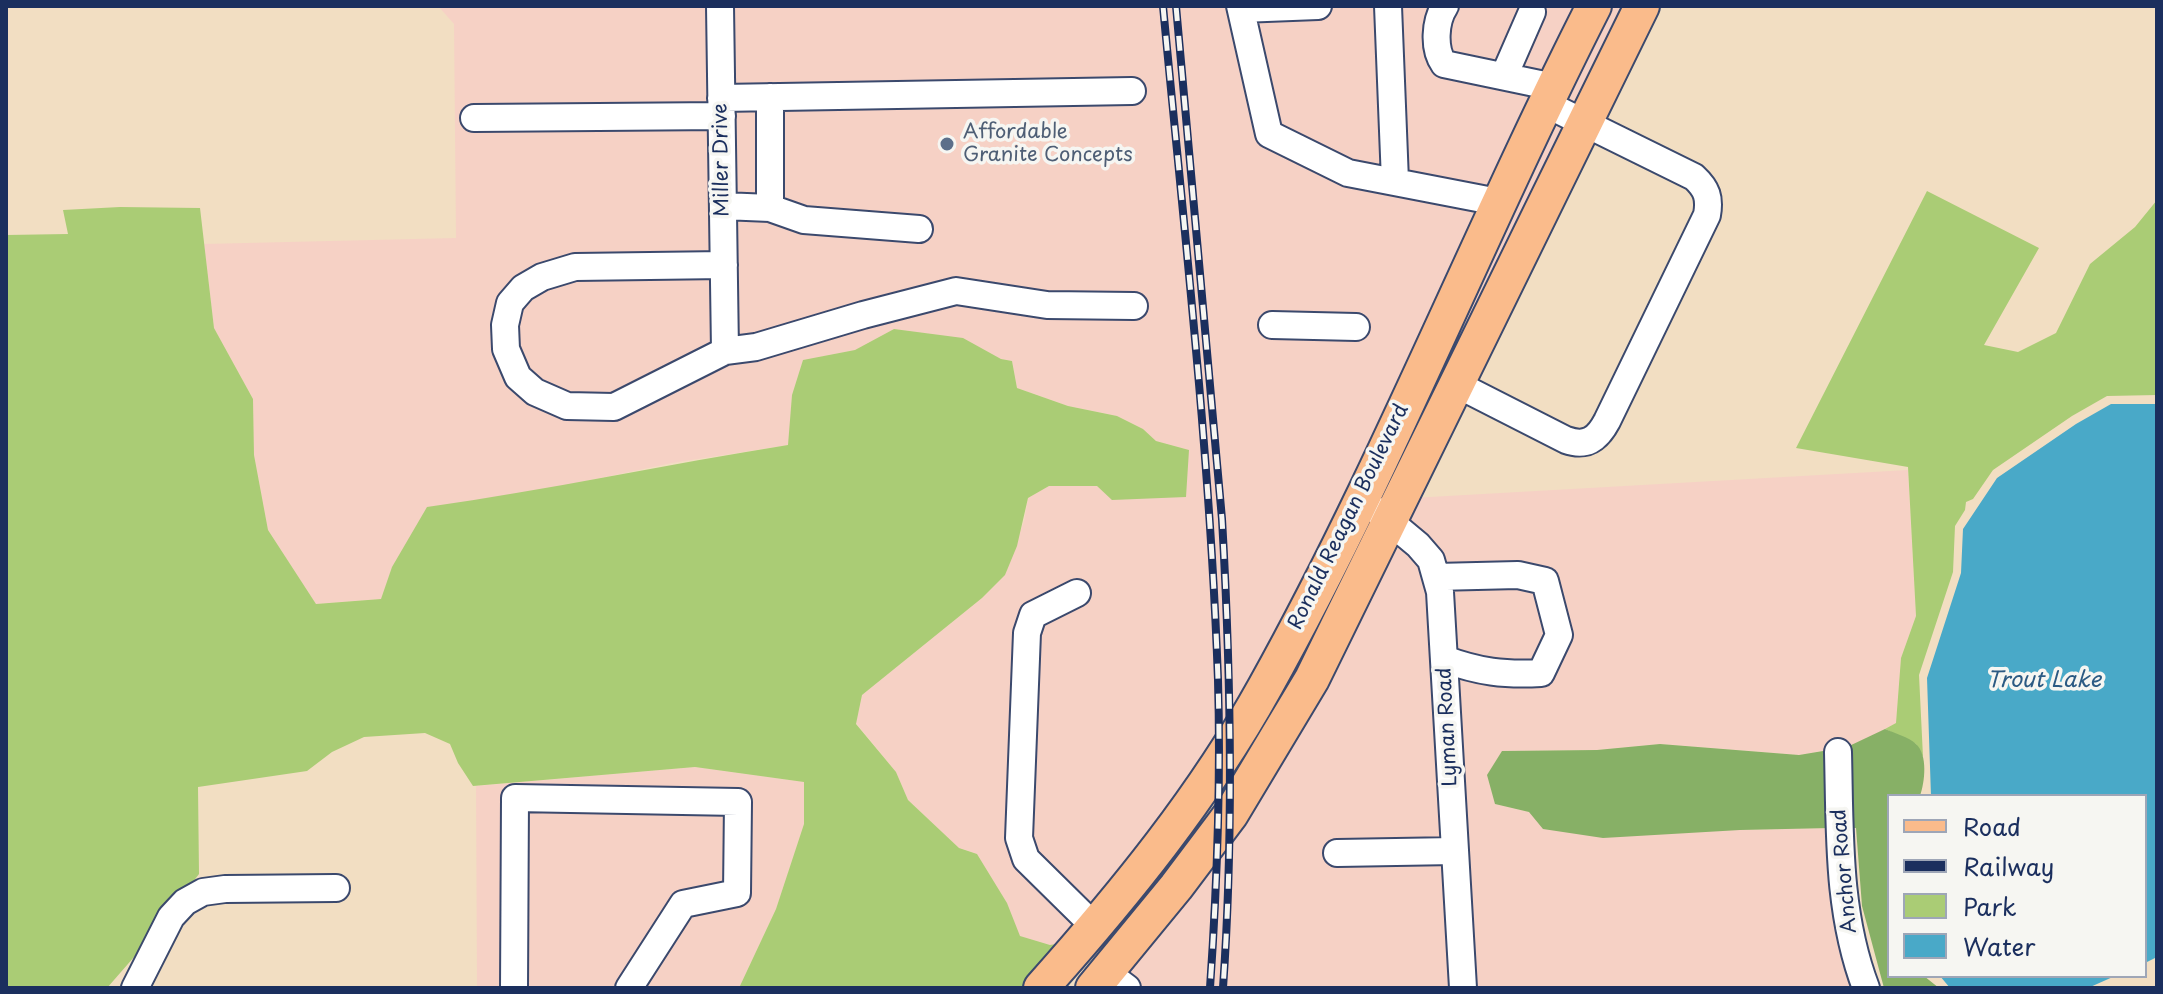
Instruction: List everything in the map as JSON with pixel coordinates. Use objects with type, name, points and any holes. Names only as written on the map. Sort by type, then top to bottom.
[{"type":"main road","name":"Ronald Reagan Boulevard","points":[[1041,988],[1146,864],[1219,762],[1264,688],[1361,498],[1498,202],[1594,6]]},
{"type":"main road","name":"Ronald Reagan Boulevard","points":[[1109,983],[1231,814],[1312,679],[1642,6]]},
{"type":"street","name":"Miller Drive","points":[[720,6],[725,351]]},
{"type":"street","points":[[1318,6],[1240,8],[1269,134],[1348,173],[1498,202]]},
{"type":"street","points":[[1388,6],[1395,181]]},
{"type":"street","points":[[1445,6],[1440,13],[1436,44],[1438,56],[1444,64],[1504,76],[1550,96],[1585,123],[1694,177],[1708,193],[1709,203],[1707,215],[1607,421],[1595,439],[1585,444],[1575,443],[1456,384]]},
{"type":"street","points":[[1504,76],[1532,12]]},
{"type":"street","points":[[474,118],[721,107],[770,97],[1132,91]]},
{"type":"street","points":[[770,97],[770,208]]},
{"type":"street","points":[[723,206],[770,208],[804,220],[919,229]]},
{"type":"street","points":[[724,265],[575,267],[542,277],[523,288],[510,303],[505,325],[506,349],[518,377],[535,392],[567,406],[614,407],[725,351],[756,347],[956,291],[1047,305],[1134,306]]},
{"type":"street","points":[[1272,325],[1356,327]]},
{"type":"street","name":"Lyman Road","points":[[1361,498],[1391,521],[1431,560],[1440,592],[1466,986]]},
{"type":"street","points":[[1436,577],[1518,575],[1545,581],[1559,635],[1541,673],[1512,675],[1474,670],[1444,659]]},
{"type":"street","points":[[1077,593],[1033,615],[1027,633],[1019,838],[1026,859],[1095,927]]},
{"type":"street","name":"Anchor Road","points":[[1838,752],[1843,898],[1853,954],[1866,988]]},
{"type":"street","points":[[514,988],[515,798],[738,802],[737,893],[683,904],[629,988]]},
{"type":"street","points":[[1337,853],[1455,851]]},
{"type":"street","points":[[135,988],[171,917],[185,902],[203,892],[336,888]]},
{"type":"shaded area","points":[[438,6],[1583,6],[1353,493],[1211,756],[1060,953],[1050,945],[1019,936],[1007,903],[977,854],[959,848],[908,800],[896,772],[856,723],[862,695],[982,598],[1005,575],[1024,521],[1028,498],[1049,486],[1097,486],[1108,495],[1188,450],[1156,441],[1143,429],[1117,416],[1068,406],[1017,388],[1012,361],[1001,359],[963,339],[894,329],[856,350],[803,360],[792,395],[789,445],[672,463],[534,492],[392,567],[381,599],[316,604],[268,530],[254,455],[253,399],[214,328],[204,244],[456,238],[454,24]]},
{"type":"shaded area","points":[[1605,6],[1631,6],[1387,506],[1373,495]]},
{"type":"shaded area","points":[[1908,470],[1916,616],[1901,658],[1896,723],[1854,746],[1847,747],[1847,742],[1829,742],[1829,750],[1799,755],[1660,744],[1597,750],[1503,751],[1495,804],[1529,812],[1740,830],[1831,828],[1856,988],[1472,988],[1450,591],[1402,518],[1412,498]]},
{"type":"shaded area","points":[[1394,537],[1422,565],[1431,594],[1453,988],[1106,988]]},
{"type":"shaded area","points":[[695,767],[804,782],[804,824],[776,909],[739,988],[477,988],[476,786]]},
{"type":"green space","points":[[1927,191],[2039,248],[1984,345],[2018,352],[2056,333],[2090,264],[2135,227],[2157,200],[2157,395],[2107,396],[1993,470],[1973,499],[1966,502],[1965,510],[1955,526],[1953,572],[1919,675],[1923,757],[1916,744],[1885,729],[1896,723],[1901,658],[1916,616],[1908,467],[1796,448]]},
{"type":"green space","points":[[200,208],[214,328],[253,399],[254,455],[268,530],[316,604],[381,599],[392,567],[427,507],[788,445],[792,395],[803,360],[855,350],[894,329],[963,338],[1001,359],[1012,361],[1017,388],[1068,406],[1117,416],[1143,429],[1156,441],[1189,450],[1186,497],[1112,500],[1097,486],[1049,486],[1028,498],[1017,546],[1005,575],[982,598],[862,695],[856,724],[896,772],[908,800],[959,848],[977,854],[1007,903],[1020,936],[1056,944],[1060,953],[1028,988],[739,988],[776,909],[804,824],[804,782],[695,767],[473,786],[450,744],[425,733],[364,737],[332,752],[307,771],[198,787],[199,874],[107,988],[6,988],[6,235],[68,234],[63,210]]},
{"type":"green space","points":[[1885,729],[1905,737],[1920,749],[1924,769],[1920,794],[1887,794],[1887,978],[1926,978],[1939,988],[1884,988],[1862,906],[1856,828],[1849,828],[1847,747]]},
{"type":"green space","points":[[1660,744],[1799,755],[1829,750],[1831,828],[1603,838],[1543,829],[1529,812],[1495,804],[1487,775],[1502,751],[1597,750]]},
{"type":"water","name":"Trout Lake","points":[[2111,404],[2157,404],[2157,957],[2147,962],[2147,794],[1931,794],[1927,678],[1961,573],[1963,529],[1997,478]]},
{"type":"water","points":[[1942,978],[2110,978],[2088,988],[1950,988]]},
{"type":"railway","points":[[1163,6],[1195,343],[1214,596],[1219,796],[1210,988]]},
{"type":"railway","points":[[1176,6],[1225,578],[1230,812],[1223,988]]},
{"type":"place","name":"Affordable Granite Concepts","points":[[947,144]]}]
